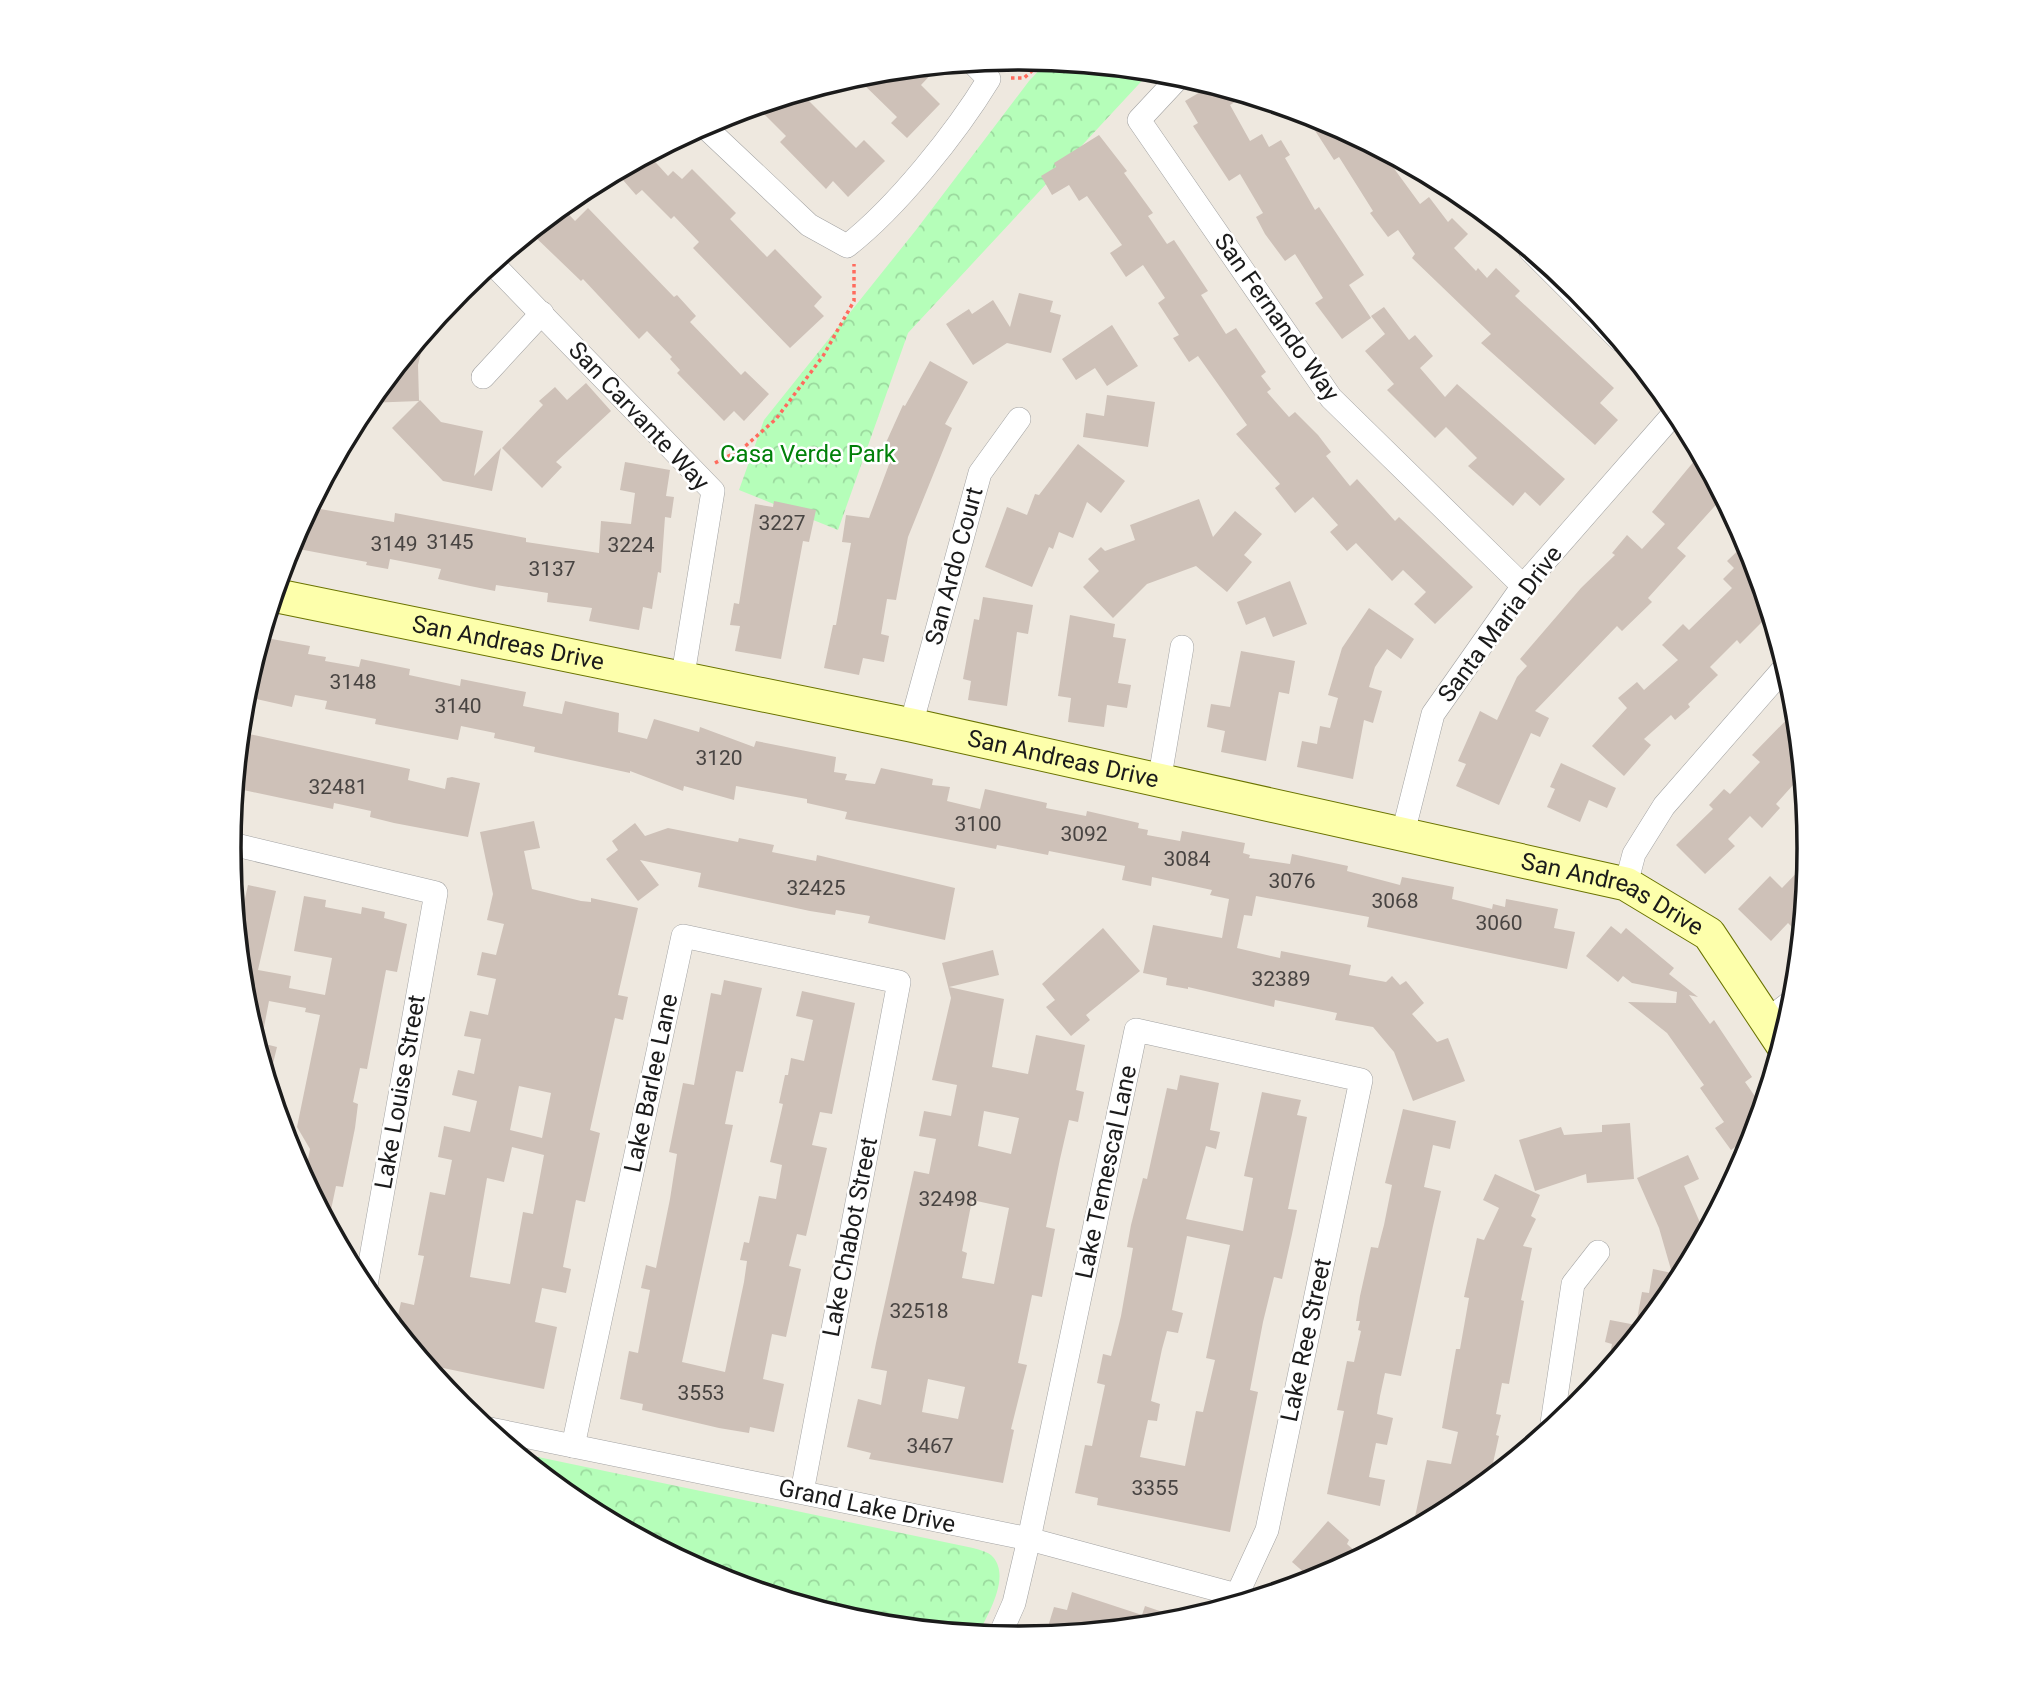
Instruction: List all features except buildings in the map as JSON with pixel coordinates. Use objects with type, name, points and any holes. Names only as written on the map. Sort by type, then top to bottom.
[{"type":"street","points":[[712,133],[809,225],[847,246],[868,229],[964,120],[989,79],[981,71]]},
{"type":"street","name":"San Fernando Way","points":[[1172,85],[1139,120],[1331,398],[1523,586]]},
{"type":"street","name":"San Carvante Way","points":[[499,270],[712,491],[682,681]]},
{"type":"street","points":[[483,377],[542,313]]},
{"type":"street","name":"San Ardo Court","points":[[911,725],[980,473],[1019,419]]},
{"type":"street","name":"Santa Maria Drive","points":[[1403,833],[1433,714],[1523,586],[1668,420]]},
{"type":"street","name":"San Andreas Drive","points":[[282,597],[682,681],[911,725],[1626,884],[1709,934],[1774,1033]]},
{"type":"street","points":[[1159,782],[1182,648]]},
{"type":"street","points":[[1626,884],[1634,854],[1664,806],[1778,675]]},
{"type":"street","name":"Lake Louise Street","points":[[240,846],[436,893],[368,1275]]},
{"type":"street","name":"Lake Barlee Lane","points":[[573,1446],[683,936],[899,982]]},
{"type":"street","name":"Lake Chabot Street","points":[[802,1492],[899,982]]},
{"type":"street","name":"Lake Temescal Lane","points":[[1029,1539],[1136,1030],[1361,1080]]},
{"type":"street","name":"Lake Ree Street","points":[[1242,1594],[1266,1530],[1361,1080]]},
{"type":"street","points":[[1567,1401],[1573,1284],[1598,1252]]},
{"type":"street","name":"Grand Lake Drive","points":[[504,1432],[1029,1539],[1232,1597]]},
{"type":"street","points":[[1004,1626],[1014,1603],[1029,1539]]},
{"type":"path","points":[[989,79],[1024,78],[1032,71]]},
{"type":"path","points":[[696,474],[742,449],[776,419],[823,356],[854,301],[854,263],[847,246]]},
{"type":"green space","name":"Casa Verde Park","points":[[1039,71],[1142,80],[908,333],[838,530],[739,490],[764,420],[916,230]]},
{"type":"green space","points":[[533,1456],[987,1552],[998,1566],[1000,1575],[982,1626],[968,1625],[867,1612],[769,1586],[721,1568],[630,1523],[586,1496]]}]
